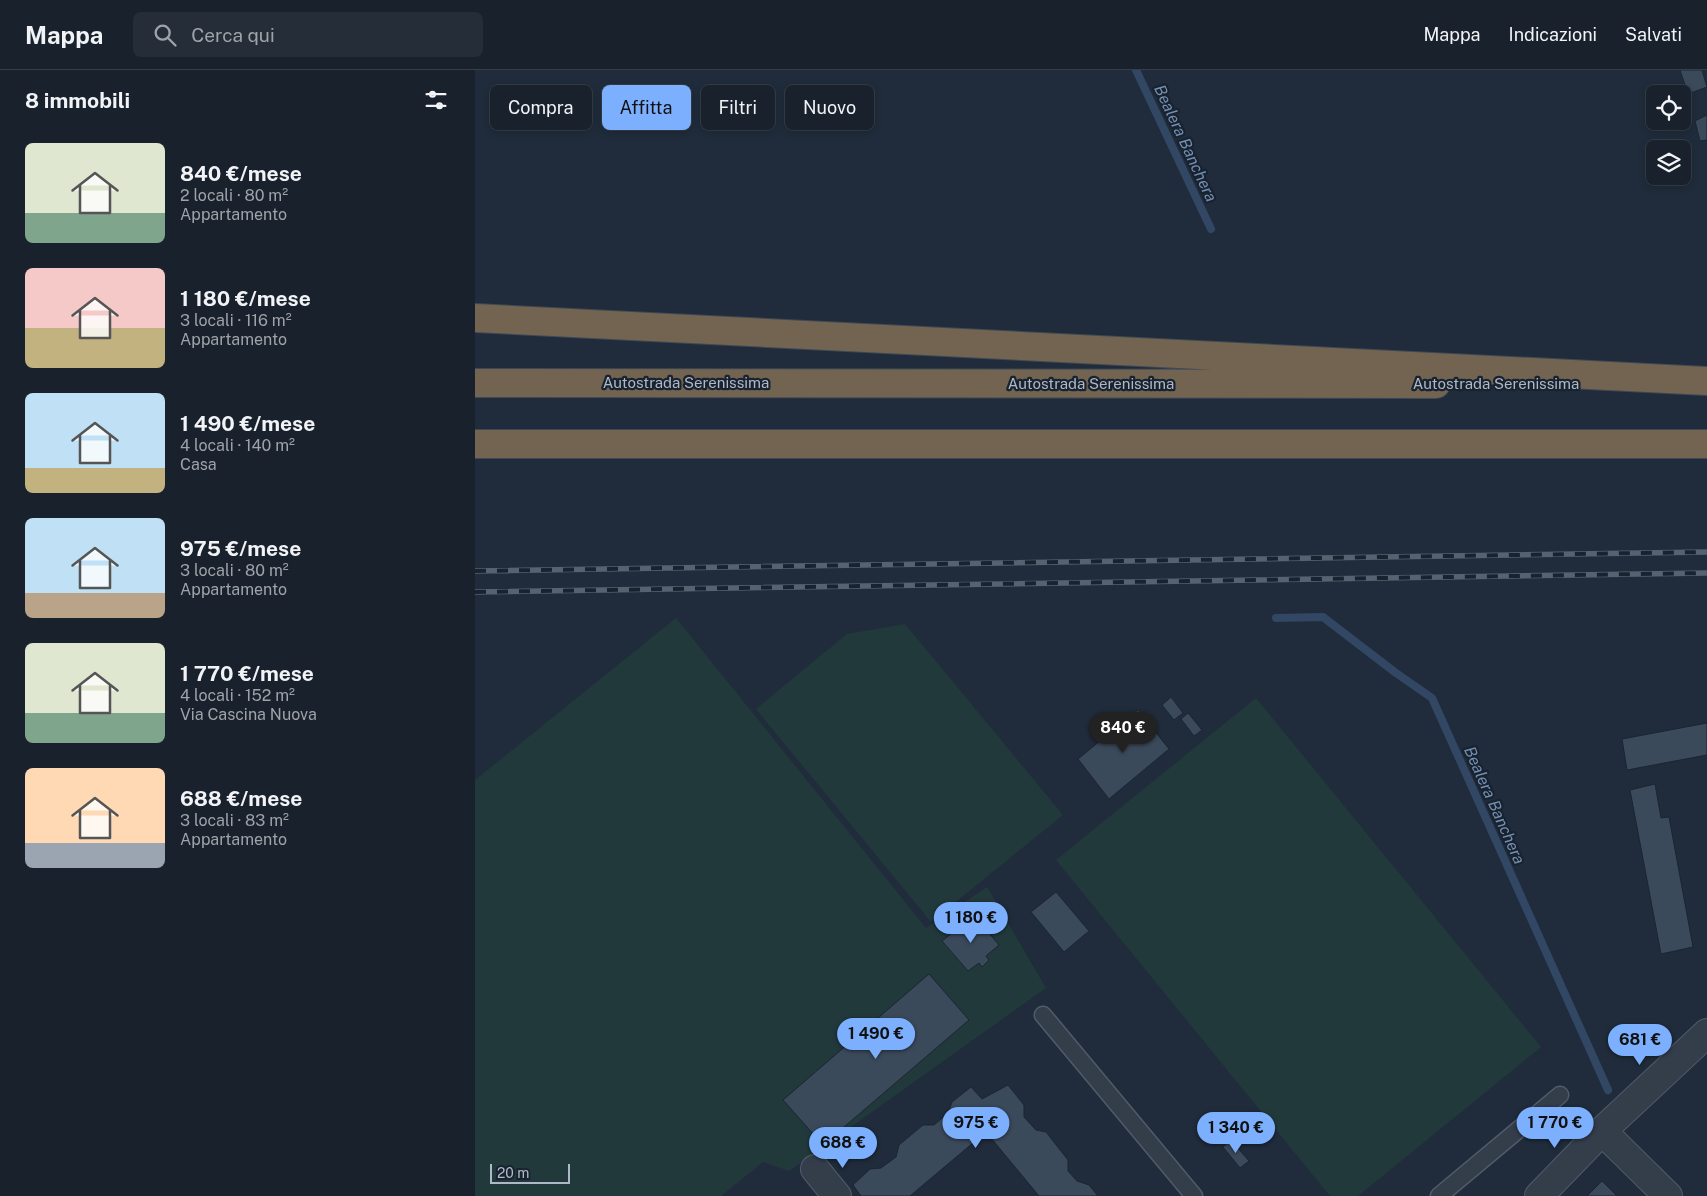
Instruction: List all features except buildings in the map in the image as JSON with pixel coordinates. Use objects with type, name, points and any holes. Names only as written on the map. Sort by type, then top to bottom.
[{"type":"highway","points":[[475,318],[1707,381]]},
{"type":"highway","name":"Autostrada Serenissima","points":[[475,383],[1707,385]]},
{"type":"highway","points":[[475,444],[1707,444]]},
{"type":"street","points":[[1539,1196],[1602,1131],[1707,1033]]},
{"type":"street","points":[[1602,1131],[1668,1196]]},
{"type":"street","points":[[815,1169],[837,1196]]},
{"type":"lane","points":[[1043,1015],[1194,1196]]},
{"type":"lane","points":[[1439,1196],[1560,1095]]},
{"type":"green space","points":[[676,618],[926,928],[987,887],[1046,988],[789,1171],[763,1162],[721,1196],[475,1196],[475,780]]},
{"type":"green space","points":[[905,624],[1063,815],[931,922],[756,709],[847,634]]},
{"type":"green space","points":[[1256,698],[1541,1047],[1358,1196],[1330,1196],[1056,860]]},
{"type":"waterway","name":"Bealera Banchera","points":[[1136,70],[1211,229]]},
{"type":"waterway","name":"Bealera Banchera","points":[[1276,618],[1323,617],[1432,698],[1608,1090]]},
{"type":"railway","points":[[475,571],[1707,552]]},
{"type":"railway","points":[[475,592],[1707,573]]}]
